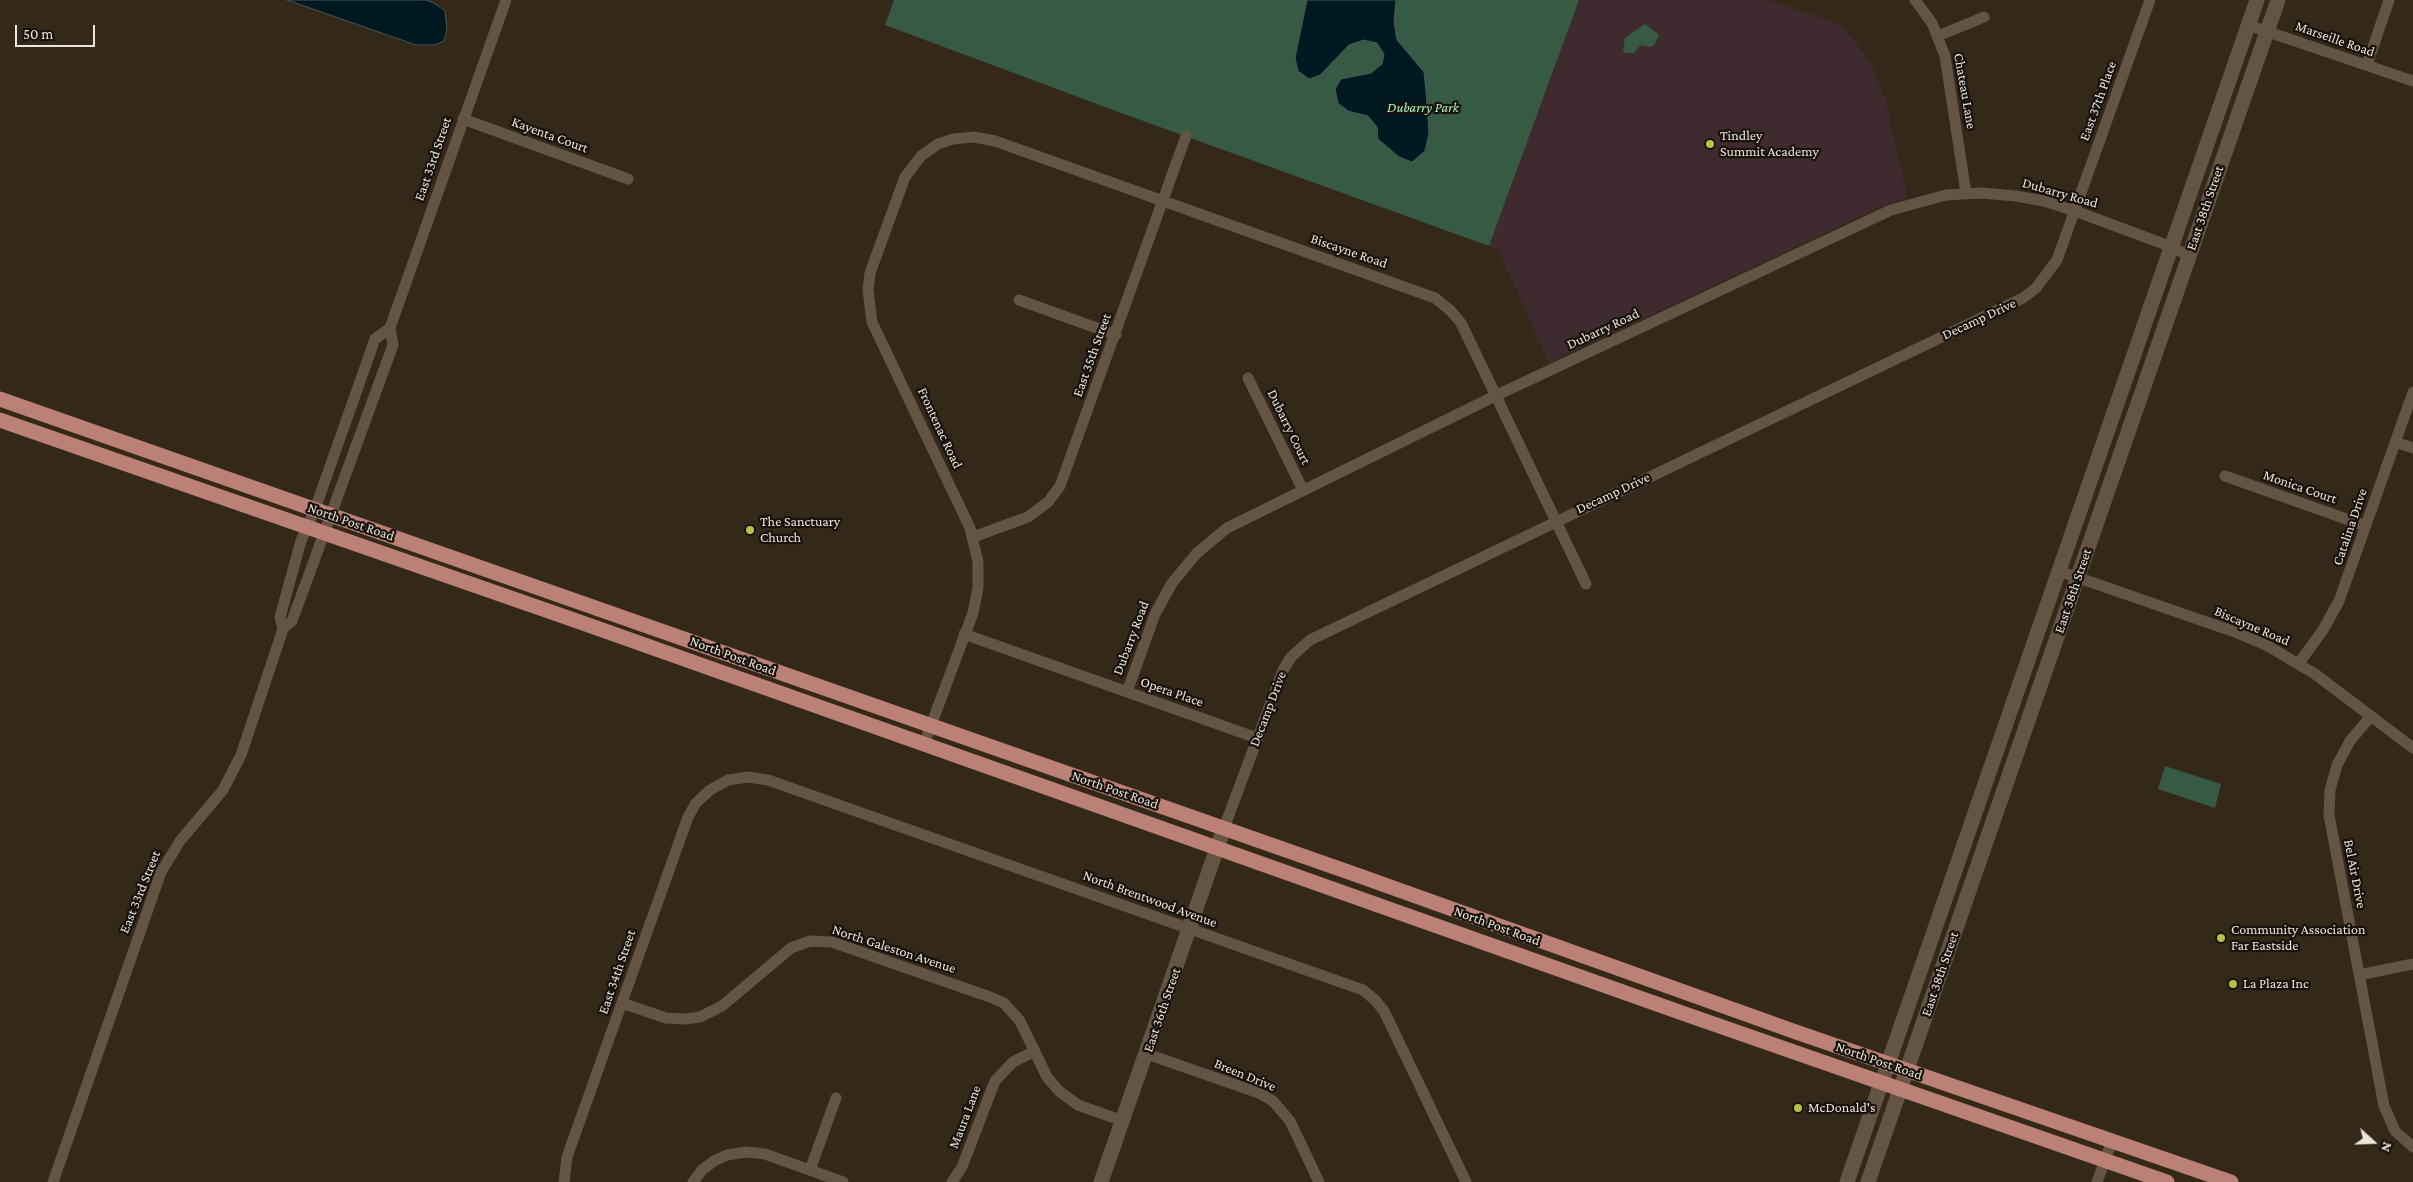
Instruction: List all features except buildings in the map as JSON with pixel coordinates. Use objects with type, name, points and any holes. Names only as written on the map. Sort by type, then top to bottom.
[{"type":"main road","name":"East 38th Street","points":[[1847,1182],[2257,0]]},
{"type":"main road","name":"East 38th Street","points":[[1868,1182],[2278,0]]},
{"type":"main road","name":"North Post Road","points":[[0,399],[930,725],[1221,838],[1881,1082],[2167,1182]]},
{"type":"main road","name":"North Post Road","points":[[0,420],[924,744],[1221,838],[2231,1182]]},
{"type":"main road","name":"East 36th Street","points":[[1101,1182],[1221,838]]},
{"type":"street","name":"East 33rd Street","points":[[53,1182],[161,872],[174,848],[223,790],[238,764],[283,629],[292,621],[333,516],[393,345],[390,328],[462,119],[506,0]]},
{"type":"street","name":"Chateau Lane","points":[[1915,0],[1928,17],[1938,36],[1944,56],[1966,193]]},
{"type":"street","name":"East 37th Place","points":[[2074,212],[2150,0]]},
{"type":"street","points":[[2367,65],[2389,0]]},
{"type":"street","points":[[1938,36],[1984,17]]},
{"type":"street","name":"Marseille Road","points":[[2248,25],[2413,81]]},
{"type":"street","name":"Kayenta Court","points":[[462,119],[628,179]]},
{"type":"street","name":"East 35th Street","points":[[973,537],[1028,517],[1048,502],[1058,491],[1116,335],[1186,136]]},
{"type":"street","name":"Biscayne Road","points":[[943,142],[969,137],[989,139],[1435,298],[1451,311],[1460,323],[1586,584]]},
{"type":"street","name":"Frontenac Road","points":[[924,744],[973,613],[978,588],[979,567],[973,537],[872,322],[868,298],[870,273],[905,177],[921,156],[943,142]]},
{"type":"street","name":"Dubarry Road","points":[[1127,692],[1155,614],[1172,583],[1190,560],[1227,528],[1495,396],[1890,210],[1931,198],[1966,193],[2023,197],[2074,212],[2172,247],[2189,256]]},
{"type":"street","name":"Decamp Drive","points":[[1221,838],[1283,670],[1291,657],[1310,640],[1556,520],[2023,298],[2040,284],[2054,265],[2074,212]]},
{"type":"street","points":[[1018,300],[1116,335]]},
{"type":"street","name":"East 33rd Street","points":[[283,629],[280,617],[289,580],[307,528],[375,339],[390,328]]},
{"type":"street","name":"Dubarry Court","points":[[1248,378],[1303,490]]},
{"type":"street","name":"Catalina Drive","points":[[2299,663],[2333,614],[2413,392]]},
{"type":"street","points":[[2395,442],[2413,448]]},
{"type":"street","name":"Monica Court","points":[[2225,476],[2366,526]]},
{"type":"street","name":"Biscayne Road","points":[[2059,571],[2244,635],[2299,663],[2413,748]]},
{"type":"street","name":"Opera Place","points":[[964,634],[1257,738]]},
{"type":"street","name":"Bel Air Drive","points":[[2371,716],[2340,756],[2332,779],[2328,800],[2329,815],[2384,1106],[2388,1119],[2397,1134],[2413,1147]]},
{"type":"street","name":"North Brentwood Avenue","points":[[719,784],[738,778],[768,780],[1354,986],[1375,1000],[1384,1012],[1466,1182]]},
{"type":"street","name":"East 34th Street","points":[[564,1182],[567,1157],[688,817],[699,800],[719,784]]},
{"type":"street","name":"North Galeston Avenue","points":[[622,1003],[666,1018],[686,1019],[700,1017],[722,1006],[791,948],[810,942],[827,941],[1000,1001],[1015,1013],[1050,1081],[1066,1098],[1078,1105],[1123,1121]]},
{"type":"street","points":[[2359,975],[2413,964]]},
{"type":"street","name":"Maura Lane","points":[[952,1182],[962,1166],[995,1080],[1013,1062],[1035,1051]]},
{"type":"street","name":"Breen Drive","points":[[1147,1054],[1258,1093],[1273,1101],[1290,1121],[1319,1182]]},
{"type":"street","points":[[810,1170],[836,1098]]},
{"type":"street","points":[[2098,1182],[2112,1142]]},
{"type":"street","points":[[693,1182],[710,1164],[736,1152],[760,1153],[843,1182]]},
{"type":"shaded area","name":"Tindley Summit Academy","points":[[1579,0],[1768,0],[1842,25],[1871,63],[1885,98],[1907,197],[1878,208],[1549,363],[1498,249],[1489,246]]},
{"type":"green space","name":"Dubarry Park","points":[[894,0],[1579,0],[1489,246],[885,25]]},
{"type":"green space","points":[[1645,24],[1659,35],[1655,44],[1651,47],[1641,45],[1633,53],[1623,51],[1625,38]]},
{"type":"green space","points":[[2165,766],[2221,784],[2215,808],[2158,789]]},
{"type":"water","points":[[287,0],[426,0],[445,11],[447,29],[444,41],[435,45],[416,45]]},
{"type":"water","points":[[1307,0],[1396,0],[1394,22],[1397,40],[1424,72],[1426,91],[1429,133],[1425,151],[1412,162],[1399,157],[1378,139],[1377,127],[1368,116],[1348,111],[1338,103],[1335,89],[1341,79],[1371,73],[1382,64],[1384,54],[1377,43],[1364,40],[1349,45],[1320,75],[1309,79],[1298,71],[1295,58]]},
{"type":"place","name":"Tindley Summit Academy","points":[[1710,144]]},
{"type":"place","name":"The Sanctuary Church","points":[[750,530]]},
{"type":"place","name":"Community Association Far Eastside","points":[[2221,938]]},
{"type":"place","name":"La Plaza Inc","points":[[2233,984]]},
{"type":"place","name":"McDonald's","points":[[1798,1108]]}]
